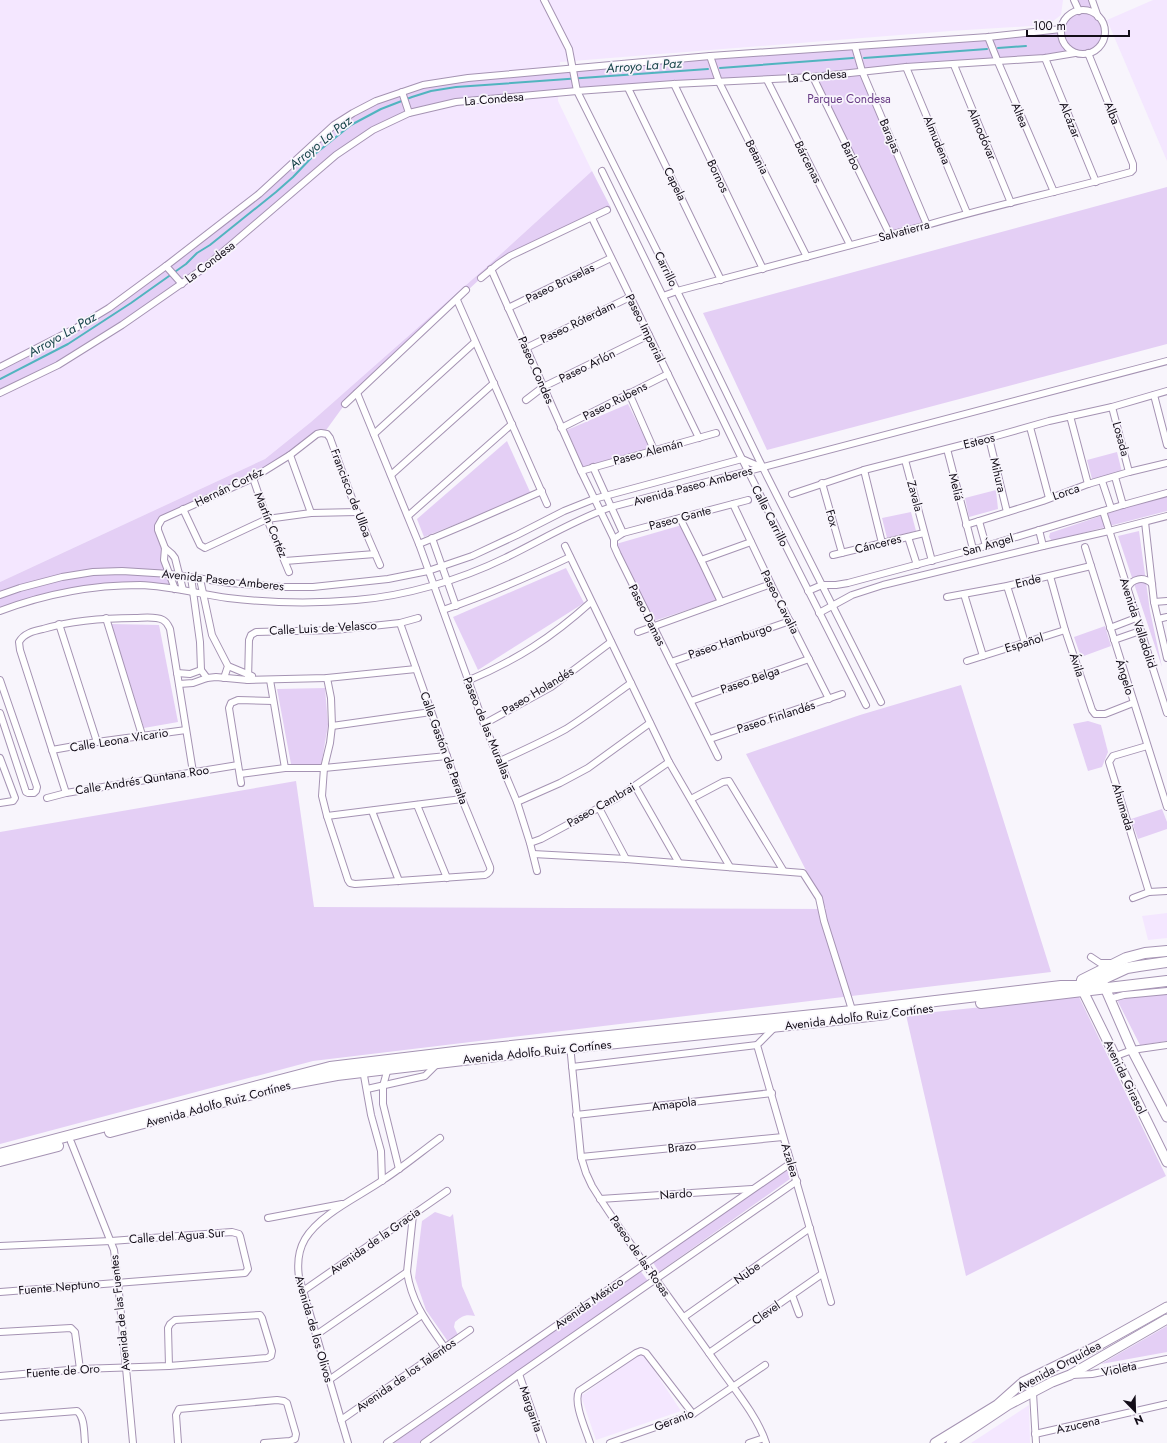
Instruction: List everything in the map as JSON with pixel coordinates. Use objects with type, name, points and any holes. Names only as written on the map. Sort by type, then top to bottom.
[{"type":"main road","name":"Avenida Adolfo Ruiz Cortínes","points":[[1084,986],[1102,981],[1119,961],[1126,958],[1142,954],[1167,951]]},
{"type":"main road","points":[[1102,981],[1127,968],[1167,962]]},
{"type":"main road","name":"Avenida Adolfo Ruiz Cortínes","points":[[0,1162],[70,1139],[294,1084],[363,1071],[385,1064],[438,1062],[570,1044],[777,1026],[853,1014],[1071,992],[1084,986],[1102,981],[1167,978]]},
{"type":"main road","points":[[0,1154],[70,1139],[330,1067],[385,1064],[421,1055],[570,1044],[853,1014],[1062,986],[1084,986]]},
{"type":"street","name":"Carrillo","points":[[544,0],[569,49],[577,89],[677,291],[762,468]]},
{"type":"street","points":[[1074,0],[1079,11]]},
{"type":"street","points":[[1092,0],[1104,28],[1103,41],[1099,46],[1088,53],[1075,53],[1064,44],[1061,30],[1064,21],[1070,14],[1079,11],[1086,11],[1093,13],[1098,17]]},
{"type":"street","name":"La Condesa","points":[[0,367],[76,328],[109,308],[168,268],[258,194],[334,126],[353,113],[370,104],[423,85],[455,80],[573,71],[710,56],[855,47],[1061,30]]},
{"type":"street","name":"Altea","points":[[988,37],[1054,192]]},
{"type":"street","name":"Barajas","points":[[855,47],[862,71],[927,225]]},
{"type":"street","name":"La Condesa","points":[[0,393],[58,365],[98,341],[239,239],[336,156],[373,130],[408,112],[456,102],[577,89],[628,88],[674,84],[813,77],[906,67],[1045,58],[1075,53]]},
{"type":"street","name":"Alba","points":[[1088,53],[1133,164],[1133,170],[1131,172]]},
{"type":"street","name":"Betania","points":[[710,56],[719,82],[806,257]]},
{"type":"street","name":"Alcázar","points":[[1045,58],[1096,182]]},
{"type":"street","name":"Almodóvar","points":[[954,65],[1011,203]]},
{"type":"street","name":"Almudena","points":[[906,67],[967,213]]},
{"type":"street","name":"Barbo","points":[[813,77],[890,235]]},
{"type":"street","name":"Bárcenas","points":[[767,80],[850,245]]},
{"type":"street","name":"Bornos","points":[[674,84],[763,268]]},
{"type":"street","name":"Capela","points":[[628,88],[722,280]]},
{"type":"street","points":[[403,93],[408,112]]},
{"type":"street","name":"Calle Carrillo","points":[[602,171],[748,472],[866,705]]},
{"type":"street","name":"Salvatierra","points":[[677,291],[890,235],[967,213],[1096,182],[1131,172]]},
{"type":"street","points":[[481,278],[510,256],[607,210]]},
{"type":"street","name":"Paseo Imperial","points":[[592,218],[699,438]]},
{"type":"street","name":"Paseo Bruselas","points":[[508,308],[611,258]]},
{"type":"street","points":[[168,268],[180,283]]},
{"type":"street","name":"Paseo Condes","points":[[491,269],[580,471]]},
{"type":"street","points":[[345,404],[466,290]]},
{"type":"street","points":[[663,296],[677,291]]},
{"type":"street","name":"Paseo Róterdam","points":[[526,348],[630,297]]},
{"type":"street","points":[[457,300],[547,504]]},
{"type":"street","name":"Paseo Arlón","points":[[526,400],[543,387],[649,335]]},
{"type":"street","points":[[374,434],[475,342]]},
{"type":"street","points":[[762,468],[1167,362]]},
{"type":"street","name":"Paseo Rubens","points":[[561,428],[668,374]]},
{"type":"street","points":[[391,475],[494,383]]},
{"type":"street","name":"Esteos","points":[[792,494],[864,470],[1070,416],[1112,407],[1167,391]]},
{"type":"street","name":"Paseo de las Murallas","points":[[357,393],[419,544],[467,681],[517,802],[537,871]]},
{"type":"street","points":[[629,394],[654,450]]},
{"type":"street","points":[[1154,395],[1167,445]]},
{"type":"street","name":"Losada","points":[[1112,407],[1129,472]]},
{"type":"street","points":[[1070,416],[1088,484]]},
{"type":"street","points":[[408,516],[512,424]]},
{"type":"street","points":[[1030,427],[1049,498]]},
{"type":"street","name":"Hernán Cortéz","points":[[165,548],[158,530],[158,526],[162,519],[253,478],[290,455],[317,434],[324,433]]},
{"type":"street","name":"Francisco de Ulloa","points":[[324,433],[330,438],[380,565]]},
{"type":"street","name":"Paseo Alemán","points":[[580,471],[716,433]]},
{"type":"street","name":"Mihura","points":[[989,438],[1007,512]]},
{"type":"street","name":"Meliá","points":[[946,449],[973,549]]},
{"type":"street","points":[[290,455],[311,513]]},
{"type":"street","name":"Avenida Paseo Amberes","points":[[0,595],[62,577],[93,572],[122,571],[170,574],[254,586],[280,587],[313,587],[388,579],[442,567],[496,546],[564,511],[606,495],[742,459],[762,468]]},
{"type":"street","name":"Zavala","points":[[905,460],[932,561]]},
{"type":"street","name":"Lorca","points":[[966,525],[1088,484],[1167,463]]},
{"type":"street","points":[[593,467],[623,534]]},
{"type":"street","name":"Calle Carrillo","points":[[762,468],[881,702]]},
{"type":"street","name":"Avenida Paseo Amberes","points":[[0,611],[45,596],[80,589],[135,585],[183,590],[261,602],[325,603],[410,592],[434,585],[503,559],[600,511],[762,468]]},
{"type":"street","points":[[864,470],[882,543]]},
{"type":"street","name":"Paseo Damas","points":[[580,471],[614,539],[614,546],[652,626],[691,700],[718,757]]},
{"type":"street","points":[[1115,477],[1123,505]]},
{"type":"street","name":"Martín Cortéz","points":[[253,478],[289,572]]},
{"type":"street","points":[[1102,481],[1111,508]]},
{"type":"street","name":"Fox","points":[[822,483],[842,553]]},
{"type":"street","points":[[419,544],[542,491]]},
{"type":"street","name":"San Ángel","points":[[808,591],[822,585],[848,584],[986,546],[1111,508],[1167,493]]},
{"type":"street","name":"Paseo Gante","points":[[614,539],[623,534],[748,500]]},
{"type":"street","name":"Paseo Cavalia","points":[[733,504],[771,584],[829,699]]},
{"type":"street","points":[[183,509],[202,548],[206,548],[268,519],[311,513],[358,512]]},
{"type":"street","name":"Avenida Valladolid","points":[[1103,511],[1167,713]]},
{"type":"street","name":"San Ángel","points":[[819,613],[852,595],[883,585],[1167,516]]},
{"type":"street","points":[[680,518],[721,602]]},
{"type":"street","points":[[979,521],[986,546]]},
{"type":"street","name":"Avenida Valladolid","points":[[1145,522],[1154,602],[1167,658]]},
{"type":"street","points":[[1040,530],[1043,546]]},
{"type":"street","name":"Cánceres","points":[[833,555],[924,533]]},
{"type":"street","points":[[908,537],[917,565]]},
{"type":"street","points":[[432,538],[456,606]]},
{"type":"street","points":[[701,560],[751,542]]},
{"type":"street","points":[[565,546],[668,762],[730,867]]},
{"type":"street","name":"Ángelo","points":[[1085,547],[1133,703],[1167,806]]},
{"type":"street","points":[[165,548],[164,560],[175,589]]},
{"type":"street","points":[[165,548],[173,555],[183,590]]},
{"type":"street","points":[[285,561],[375,554]]},
{"type":"street","points":[[443,610],[533,575],[570,557]]},
{"type":"street","name":"Ende","points":[[946,597],[1007,586],[1091,566]]},
{"type":"street","points":[[880,574],[883,585]]},
{"type":"street","name":"Ávila","points":[[1050,576],[1065,630],[1090,705],[1095,714],[1105,714],[1133,703]]},
{"type":"street","points":[[191,577],[200,642],[201,670],[207,678]]},
{"type":"street","points":[[200,579],[212,635],[228,666],[256,680],[327,678],[416,669]]},
{"type":"street","points":[[1127,588],[1131,582],[1138,579],[1146,580],[1152,584]]},
{"type":"street","points":[[638,632],[771,584]]},
{"type":"street","points":[[1007,586],[1025,643]]},
{"type":"street","points":[[964,594],[983,656]]},
{"type":"street","points":[[1154,602],[1167,601]]},
{"type":"street","points":[[467,681],[521,655],[563,626],[591,602]]},
{"type":"street","points":[[1158,619],[1167,617]]},
{"type":"street","points":[[106,618],[142,735]]},
{"type":"street","points":[[66,793],[20,650],[19,642],[25,635],[59,624],[83,620],[106,618],[157,618],[163,620],[168,626],[193,772]]},
{"type":"street","name":"Calle Luis de Velasco","points":[[249,677],[249,640],[251,635],[256,632],[335,630],[400,623],[418,618]]},
{"type":"street","points":[[1110,628],[1136,618]]},
{"type":"street","name":"Paseo Hamburgo","points":[[671,662],[790,621]]},
{"type":"street","name":"Calle Gastón de Peralta","points":[[400,623],[462,799],[490,867],[490,872],[485,875],[447,878]]},
{"type":"street","points":[[59,624],[97,742]]},
{"type":"street","name":"Español","points":[[967,661],[1065,630]]},
{"type":"street","points":[[1114,640],[1140,630]]},
{"type":"street","name":"Paseo Holandés","points":[[484,724],[551,687],[611,642]]},
{"type":"street","name":"Paseo Belga","points":[[691,700],[809,659]]},
{"type":"street","points":[[224,678],[228,666]]},
{"type":"street","points":[[177,672],[190,674],[201,670]]},
{"type":"street","points":[[178,684],[193,683],[207,678],[249,677]]},
{"type":"street","points":[[327,678],[332,704],[332,726],[330,743],[324,768],[322,796],[348,880],[353,884],[447,878],[417,806]]},
{"type":"street","points":[[0,680],[37,787],[34,793],[31,794],[26,792],[0,713]]},
{"type":"street","points":[[270,680],[285,768]]},
{"type":"street","points":[[500,761],[540,743],[566,728],[591,713],[631,683]]},
{"type":"street","name":"Paseo Finlandés","points":[[710,739],[842,694]]},
{"type":"street","points":[[241,783],[229,712],[231,704],[238,700],[274,701]]},
{"type":"street","points":[[332,726],[431,712]]},
{"type":"street","points":[[517,802],[560,783],[588,768],[650,723]]},
{"type":"street","name":"Calle Leona Vicario","points":[[52,750],[142,735],[186,730]]},
{"type":"street","name":"Ahumada","points":[[1147,746],[1113,756],[1109,762],[1149,892]]},
{"type":"street","points":[[240,774],[285,768],[324,768],[447,756]]},
{"type":"street","points":[[0,758],[15,798],[13,800],[0,803]]},
{"type":"street","name":"Paseo Cambrai","points":[[530,843],[542,839],[599,808],[636,786],[668,762]]},
{"type":"street","name":"Calle Andrés Quntana Roo","points":[[47,798],[66,793],[238,765]]},
{"type":"street","points":[[690,799],[723,782],[730,781],[783,870]]},
{"type":"street","points":[[636,786],[679,863]]},
{"type":"street","points":[[327,816],[417,806],[462,799]]},
{"type":"street","points":[[599,808],[626,859]]},
{"type":"street","points":[[372,811],[399,881]]},
{"type":"street","points":[[533,854],[798,871],[805,874],[819,898],[824,921],[853,1014]]},
{"type":"street","points":[[1133,898],[1149,892],[1167,891]]},
{"type":"street","points":[[1091,957],[1100,963],[1112,963],[1119,961]]},
{"type":"street","name":"Avenida Girasol","points":[[1102,981],[1132,1050],[1167,1117]]},
{"type":"street","name":"Avenida Girasol","points":[[1084,986],[1167,1162]]},
{"type":"street","points":[[1110,999],[1124,995],[1167,991]]},
{"type":"street","points":[[572,1067],[757,1045],[777,1026]]},
{"type":"street","name":"Paseo de las Rosas","points":[[570,1044],[581,1157],[586,1174],[600,1199],[733,1387],[760,1428],[765,1440]]},
{"type":"street","name":"Azalea","points":[[757,1045],[831,1302]]},
{"type":"street","points":[[1116,1056],[1132,1050],[1167,1045]]},
{"type":"street","points":[[367,1089],[424,1076],[438,1062]]},
{"type":"street","points":[[385,1064],[383,1086],[384,1113],[399,1169]]},
{"type":"street","points":[[363,1071],[371,1115],[381,1151],[382,1181]]},
{"type":"street","name":"Amapola","points":[[576,1115],[772,1093]]},
{"type":"street","name":"Brazo","points":[[581,1157],[783,1137]]},
{"type":"street","name":"Avenida de los Olivos","points":[[348,1443],[303,1291],[297,1265],[299,1250],[306,1238],[317,1226],[346,1203],[382,1181],[440,1138]]},
{"type":"street","name":"Avenida de las Fuentes","points":[[70,1139],[111,1240],[115,1255],[133,1443]]},
{"type":"street","name":"Avenida México","points":[[387,1443],[791,1163]]},
{"type":"street","name":"Avenida México","points":[[424,1443],[520,1374],[797,1181]]},
{"type":"street","name":"Nardo","points":[[600,1199],[752,1189]]},
{"type":"street","name":"Avenida de la Gracia","points":[[303,1291],[447,1191]]},
{"type":"street","points":[[268,1218],[346,1203]]},
{"type":"street","points":[[413,1215],[407,1272],[411,1288],[422,1315],[445,1348]]},
{"type":"street","name":"Nube","points":[[684,1317],[810,1228]]},
{"type":"street","name":"Calle del Agua Sur","points":[[0,1246],[232,1232],[239,1234],[240,1236],[248,1269],[247,1272]]},
{"type":"street","name":"Fuente Neptuno","points":[[0,1292],[247,1272]]},
{"type":"street","points":[[316,1335],[407,1272]]},
{"type":"street","name":"Clevel","points":[[709,1353],[822,1274]]},
{"type":"street","points":[[792,1295],[799,1314]]},
{"type":"street","name":"Avenida Orquídea","points":[[935,1443],[996,1404],[1024,1382],[1099,1345],[1167,1307]]},
{"type":"street","points":[[329,1380],[422,1315]]},
{"type":"street","name":"Fuente de Oro","points":[[0,1376],[80,1369],[169,1366],[268,1358],[271,1356],[272,1350],[261,1316],[183,1320],[172,1322],[168,1328],[169,1366]]},
{"type":"street","name":"Avenida Orquídea","points":[[951,1443],[1008,1405],[1052,1382],[1070,1375],[1167,1319]]},
{"type":"street","points":[[0,1332],[68,1328],[75,1332],[80,1369]]},
{"type":"street","name":"Avenida de los Talentos","points":[[341,1420],[470,1330]]},
{"type":"street","points":[[1099,1345],[1104,1355]]},
{"type":"street","points":[[590,1443],[577,1403],[577,1395],[579,1391],[636,1353],[646,1353],[693,1414]]},
{"type":"street","name":"Violeta","points":[[1070,1375],[1092,1374],[1167,1359]]},
{"type":"street","name":"Geranio","points":[[610,1443],[693,1414],[765,1365]]},
{"type":"street","name":"Margarita","points":[[520,1374],[543,1443]]},
{"type":"street","points":[[1036,1443],[1033,1393],[1038,1375]]},
{"type":"street","points":[[1024,1382],[1033,1393]]},
{"type":"street","points":[[178,1443],[176,1415],[179,1409],[284,1400],[287,1403],[296,1434],[295,1439],[290,1441],[264,1443]]},
{"type":"street","name":"Azucena","points":[[1035,1434],[1167,1404]]},
{"type":"street","points":[[0,1417],[72,1411],[80,1413],[85,1443]]},
{"type":"street","points":[[749,1443],[765,1440]]},
{"type":"shaded area","points":[[0,0],[1063,0],[1061,15],[1048,25],[950,31],[560,62],[558,101],[592,171],[491,263],[311,422],[265,459],[0,582]]},
{"type":"shaded area","points":[[1153,0],[1167,0],[1167,161],[1107,20]]},
{"type":"shaded area","points":[[1167,913],[1167,938],[1148,940],[1142,916]]},
{"type":"shaded area","points":[[642,1352],[681,1411],[596,1440],[581,1396]]},
{"type":"shaded area","points":[[1029,1405],[1030,1443],[971,1443]]},
{"type":"green space","name":"Parque Condesa","points":[[1074,0],[1092,0],[1104,28],[1103,41],[1099,46],[1088,53],[863,71],[927,225],[890,235],[813,77],[456,102],[409,113],[373,130],[336,155],[239,239],[105,337],[0,393],[0,368],[76,328],[166,266],[353,113],[402,92],[468,78],[1061,29],[1068,18],[1079,11]]},
{"type":"green space","points":[[592,171],[611,208],[510,256],[481,278],[345,404],[324,433],[321,433],[253,478],[159,522],[164,560],[175,589],[141,585],[79,589],[0,612],[0,582],[265,459],[311,422],[491,263]]},
{"type":"green space","points":[[1167,187],[1167,344],[767,450],[703,313]]},
{"type":"green space","points":[[628,404],[650,448],[583,467],[567,430]]},
{"type":"green space","points":[[507,441],[531,494],[424,537],[417,519]]},
{"type":"green space","points":[[1117,452],[1122,472],[1092,479],[1087,460]]},
{"type":"green space","points":[[996,490],[998,509],[969,517],[965,498]]},
{"type":"green space","points":[[1167,496],[1167,511],[1052,541],[1049,537],[1050,533],[1154,498]]},
{"type":"green space","points":[[911,512],[916,531],[887,538],[882,518]]},
{"type":"green space","points":[[682,525],[717,600],[654,621],[616,544]]},
{"type":"green space","points":[[1139,531],[1150,611],[1162,667],[1118,536]]},
{"type":"green space","points":[[566,568],[584,603],[478,670],[453,617]]},
{"type":"green space","points":[[111,624],[159,625],[178,722],[144,728]]},
{"type":"green space","points":[[1105,626],[1111,646],[1081,657],[1074,637]]},
{"type":"green space","points":[[961,685],[1051,972],[313,1061],[0,1144],[0,832],[296,781],[314,907],[826,909],[746,754],[860,715]]},
{"type":"green space","points":[[325,688],[328,725],[321,766],[291,764],[277,689]]},
{"type":"green space","points":[[1088,721],[1101,725],[1108,752],[1102,767],[1088,771],[1073,724]]},
{"type":"green space","points":[[1162,809],[1167,822],[1167,829],[1138,839],[1131,819]]},
{"type":"green space","points":[[1167,987],[1167,1041],[1140,1045],[1113,992]]},
{"type":"green space","points":[[1079,997],[1166,1176],[966,1276],[906,1015]]},
{"type":"green space","points":[[787,1167],[790,1179],[659,1272],[652,1261]]},
{"type":"green space","points":[[435,1212],[450,1217],[453,1214],[462,1286],[475,1316],[464,1316],[455,1322],[454,1327],[458,1335],[449,1343],[426,1310],[415,1278],[422,1221]]},
{"type":"green space","points":[[639,1269],[648,1281],[419,1443],[394,1443]]},
{"type":"green space","points":[[1167,1326],[1167,1352],[1101,1364]]},
{"type":"waterway","name":"Arroyo La Paz","points":[[998,48],[1026,46]]},
{"type":"waterway","name":"Arroyo La Paz","points":[[864,58],[987,49]]},
{"type":"waterway","name":"Arroyo La Paz","points":[[720,68],[853,58]]},
{"type":"waterway","name":"Arroyo La Paz","points":[[0,379],[68,344],[131,303],[186,264],[197,253],[210,245],[276,192],[315,154],[351,125],[381,109],[431,91],[456,87],[708,69]]}]
